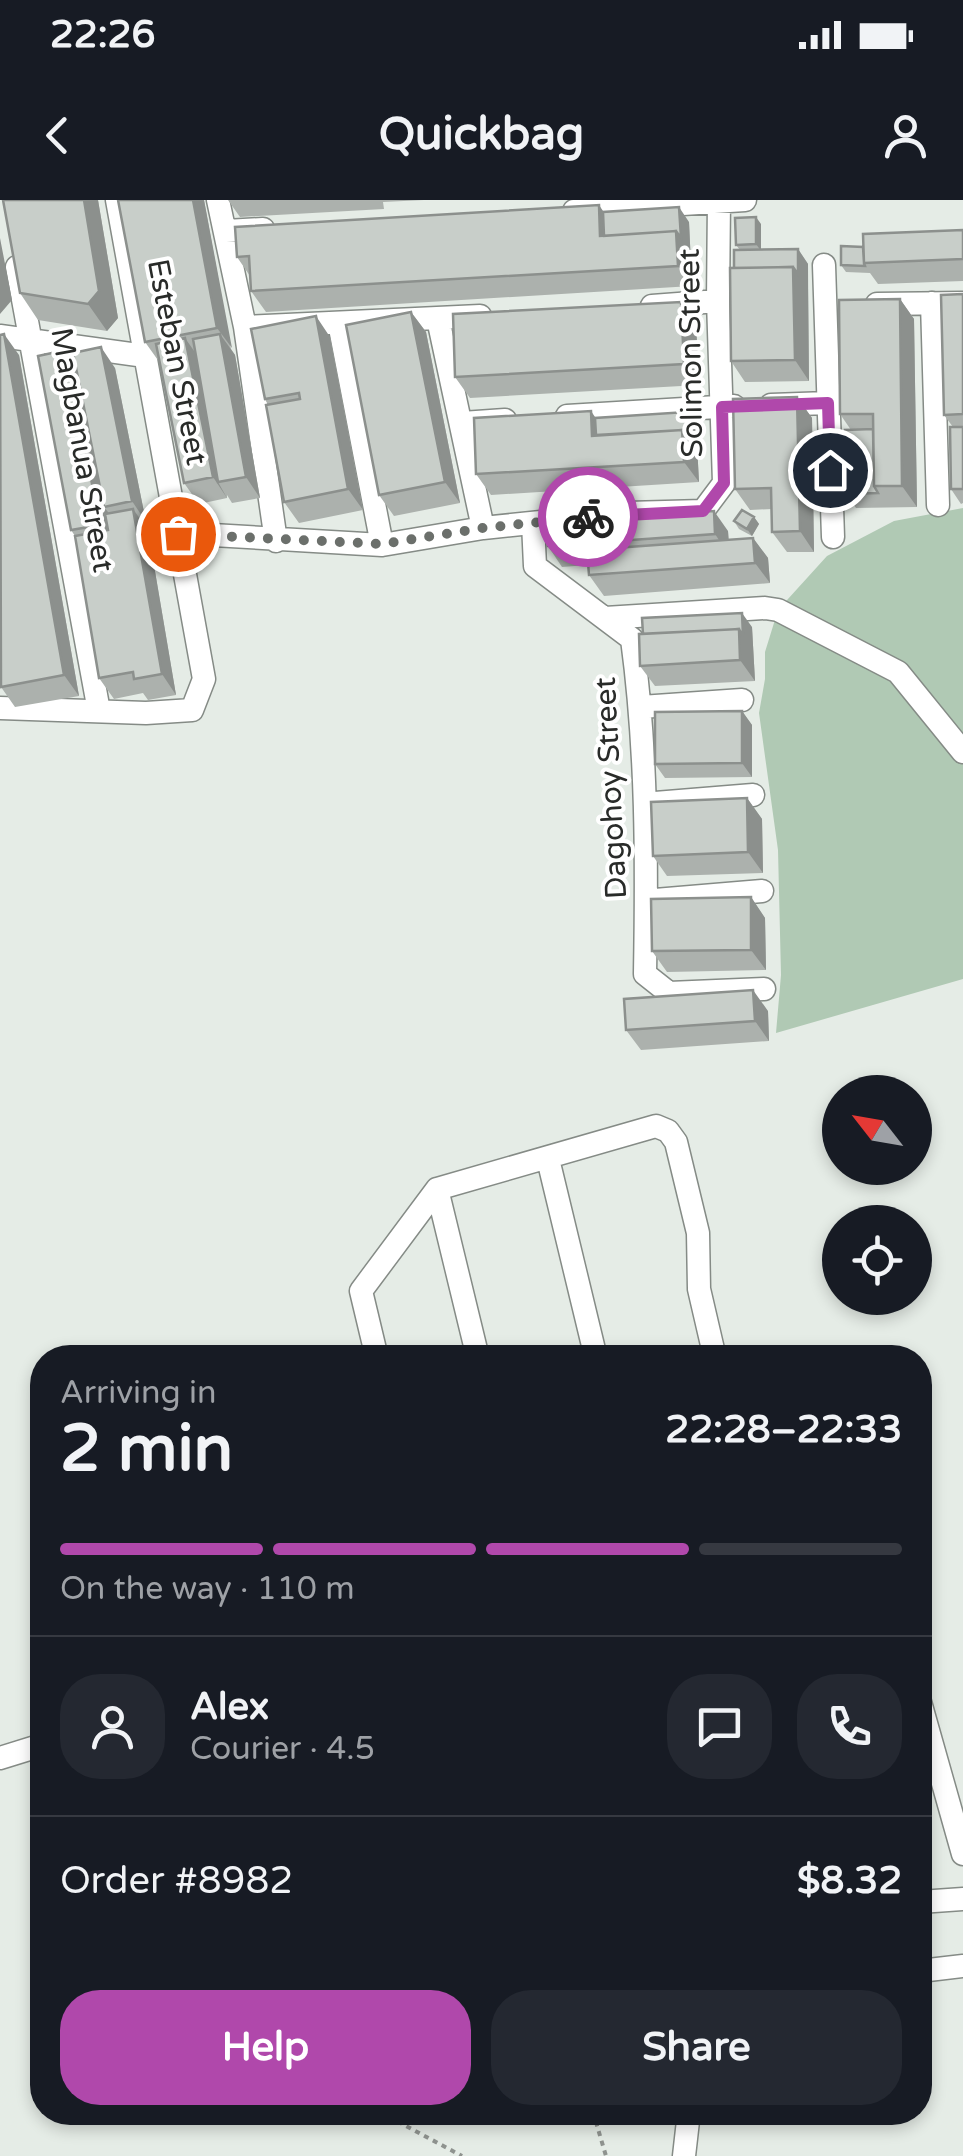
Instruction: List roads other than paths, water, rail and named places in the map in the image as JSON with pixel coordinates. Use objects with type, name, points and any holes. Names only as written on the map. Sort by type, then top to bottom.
[{"type":"street","name":"Esteban Street","points":[[99,711],[192,710],[204,678],[116,200]]},
{"type":"street","points":[[218,200],[245,327],[276,541]]},
{"type":"street","points":[[548,213],[745,200]]},
{"type":"street","name":"Solimon Street","points":[[178,534],[382,544],[483,528],[627,513],[703,511],[724,483],[719,201]]},
{"type":"street","points":[[226,231],[281,228]]},
{"type":"street","name":"Magbanua Street","points":[[14,253],[99,711]]},
{"type":"street","points":[[824,265],[843,305],[828,403],[833,537]]},
{"type":"street","points":[[629,308],[718,302]]},
{"type":"street","points":[[932,303],[938,505]]},
{"type":"street","points":[[843,305],[963,303]]},
{"type":"street","points":[[245,327],[496,315]]},
{"type":"street","points":[[438,318],[483,528]]},
{"type":"street","points":[[339,323],[382,544]]},
{"type":"street","points":[[0,336],[144,356]]},
{"type":"street","points":[[462,423],[828,403]]},
{"type":"street","name":"Dagohoy Street","points":[[533,523],[535,566],[632,638],[642,707],[646,804],[645,974],[670,993],[764,989]]},
{"type":"street","points":[[605,618],[778,610],[898,672],[963,752]]},
{"type":"street","points":[[642,707],[742,700]]},
{"type":"street","points":[[1,704],[99,711]]},
{"type":"street","points":[[646,804],[754,796]]},
{"type":"street","points":[[646,901],[762,891]]},
{"type":"street","points":[[374,1345],[362,1291],[436,1189],[656,1126],[668,1131],[676,1142],[698,1233],[699,1289],[713,1345]]},
{"type":"street","points":[[548,1159],[593,1345]]},
{"type":"street","points":[[436,1189],[475,1345]]},
{"type":"street","points":[[932,1744],[963,1854]]},
{"type":"street","points":[[0,1758],[30,1749]]},
{"type":"street","points":[[932,1901],[963,1898]]},
{"type":"street","points":[[932,1969],[963,1966]]},
{"type":"street","points":[[684,2156],[688,2125]]}]
